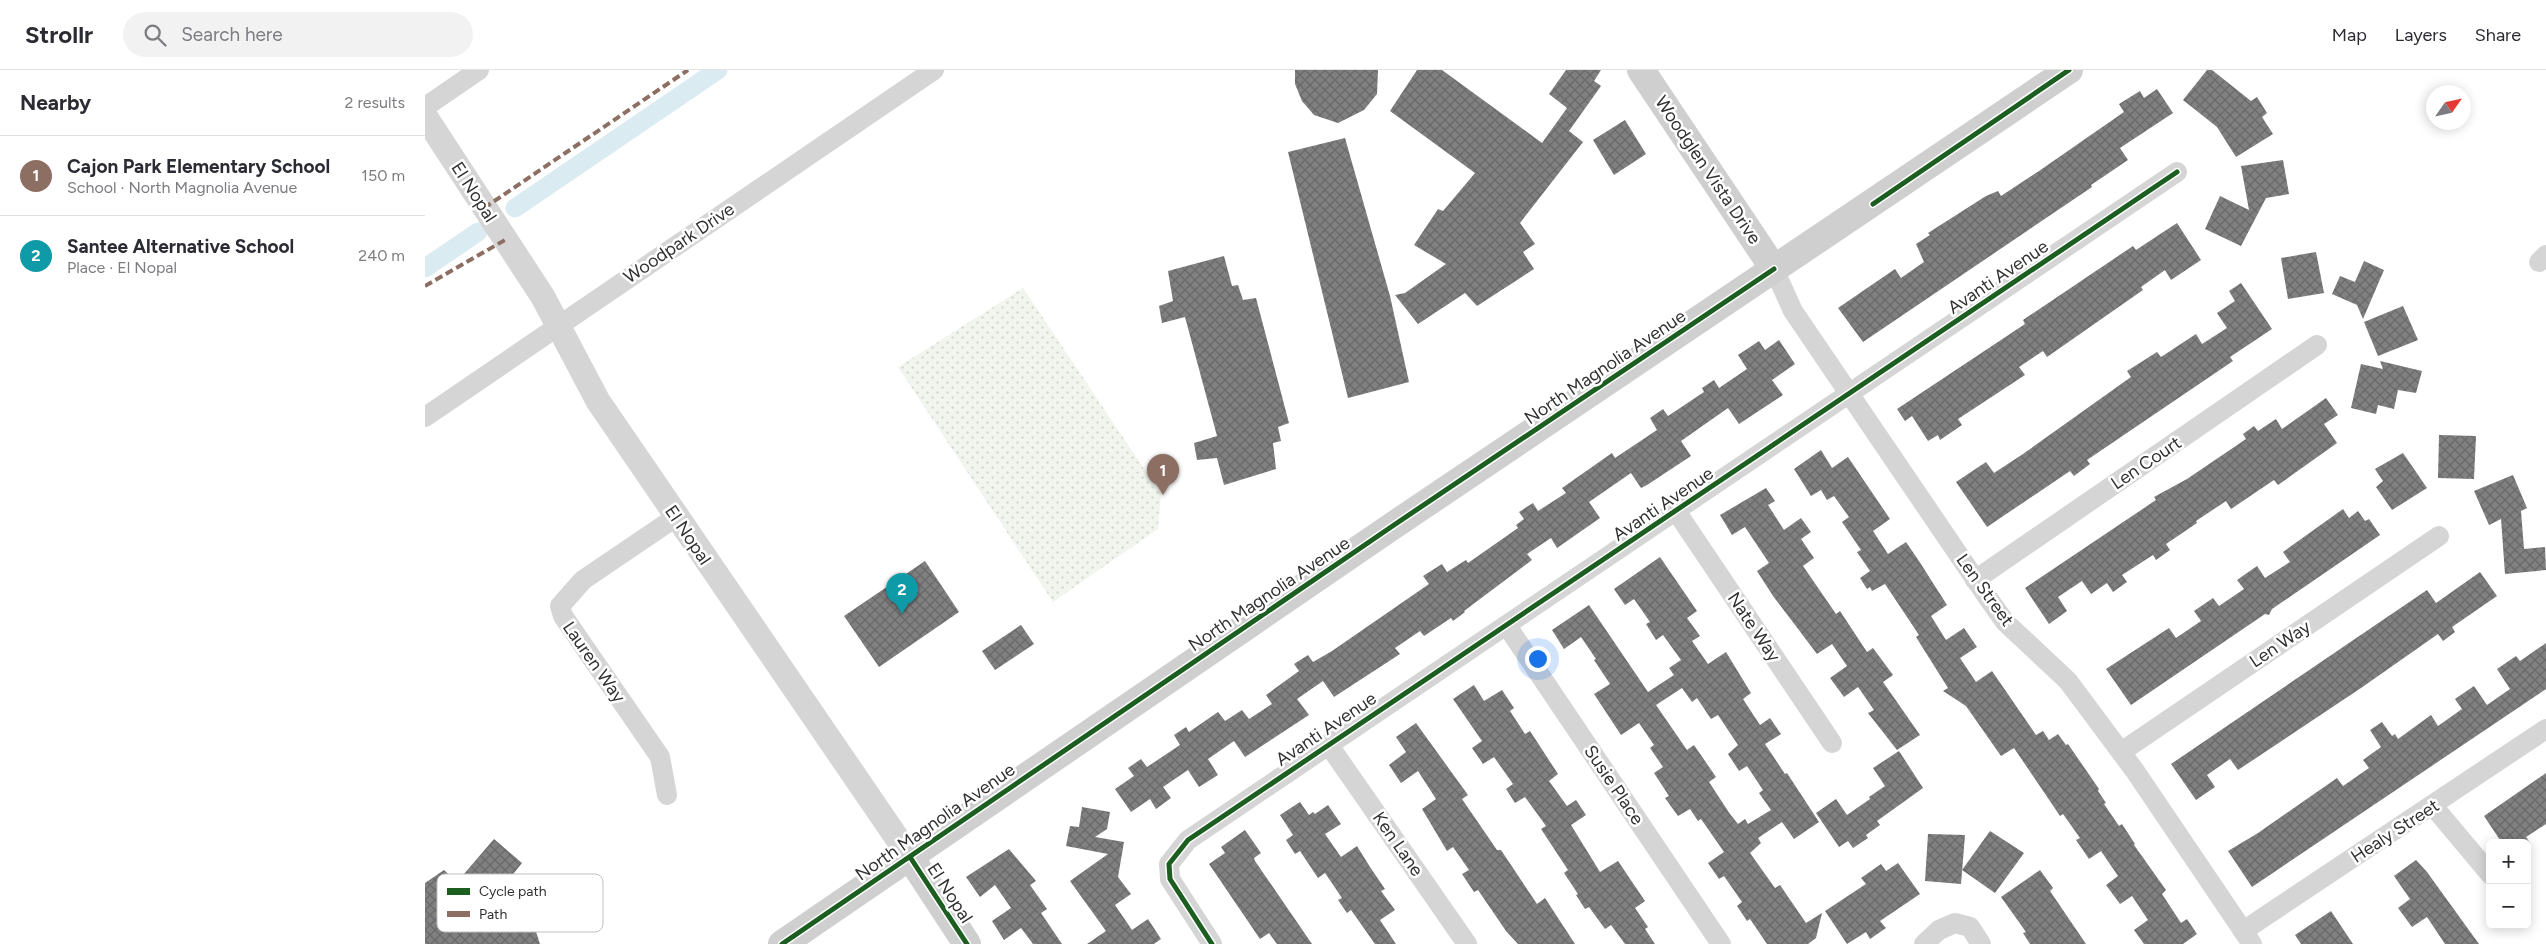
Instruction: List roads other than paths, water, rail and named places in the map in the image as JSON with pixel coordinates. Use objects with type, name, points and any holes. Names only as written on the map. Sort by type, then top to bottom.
[{"type":"main road","name":"Woodglen Vista Drive","points":[[1641,70],[1774,269]]},
{"type":"main road","name":"North Magnolia Avenue","points":[[782,944],[1377,536],[2069,70]]},
{"type":"main road","name":"El Nopal","points":[[909,857],[967,944]]},
{"type":"street","points":[[425,106],[479,70]]},
{"type":"street","name":"Woodpark Drive","points":[[425,417],[934,70]]},
{"type":"street","name":"El Nopal","points":[[425,116],[543,297],[598,401],[909,857]]},
{"type":"street","name":"Avanti Avenue","points":[[1212,944],[1170,879],[1169,864],[1188,840],[2177,172]]},
{"type":"street","name":"Len Street","points":[[1774,269],[1793,311],[1851,394],[1975,580],[2005,622],[2068,680],[2121,752],[2248,937]]},
{"type":"street","name":"Len Court","points":[[1975,580],[2317,346]]},
{"type":"street","name":"Nate Way","points":[[1676,511],[1833,743]]},
{"type":"street","name":"Lauren Way","points":[[667,795],[659,757],[563,616],[560,606],[583,580],[676,517]]},
{"type":"street","name":"Len Way","points":[[2121,752],[2439,536]]},
{"type":"street","name":"Susie Place","points":[[1507,626],[1721,944]]},
{"type":"street","name":"Healy Street","points":[[2248,937],[2433,806],[2546,729]]},
{"type":"street","name":"Ken Lane","points":[[1328,744],[1467,944]]},
{"type":"street","points":[[2433,806],[2486,869]]},
{"type":"street","points":[[1924,944],[1939,930],[1955,923],[1970,927],[1981,944]]},
{"type":"waterway","points":[[515,208],[718,70]]},
{"type":"waterway","points":[[425,268],[478,232]]},
{"type":"place","name":"Cajon Park Elementary School","points":[[1163,495]]},
{"type":"place","name":"Santee Alternative School","points":[[902,614]]}]
